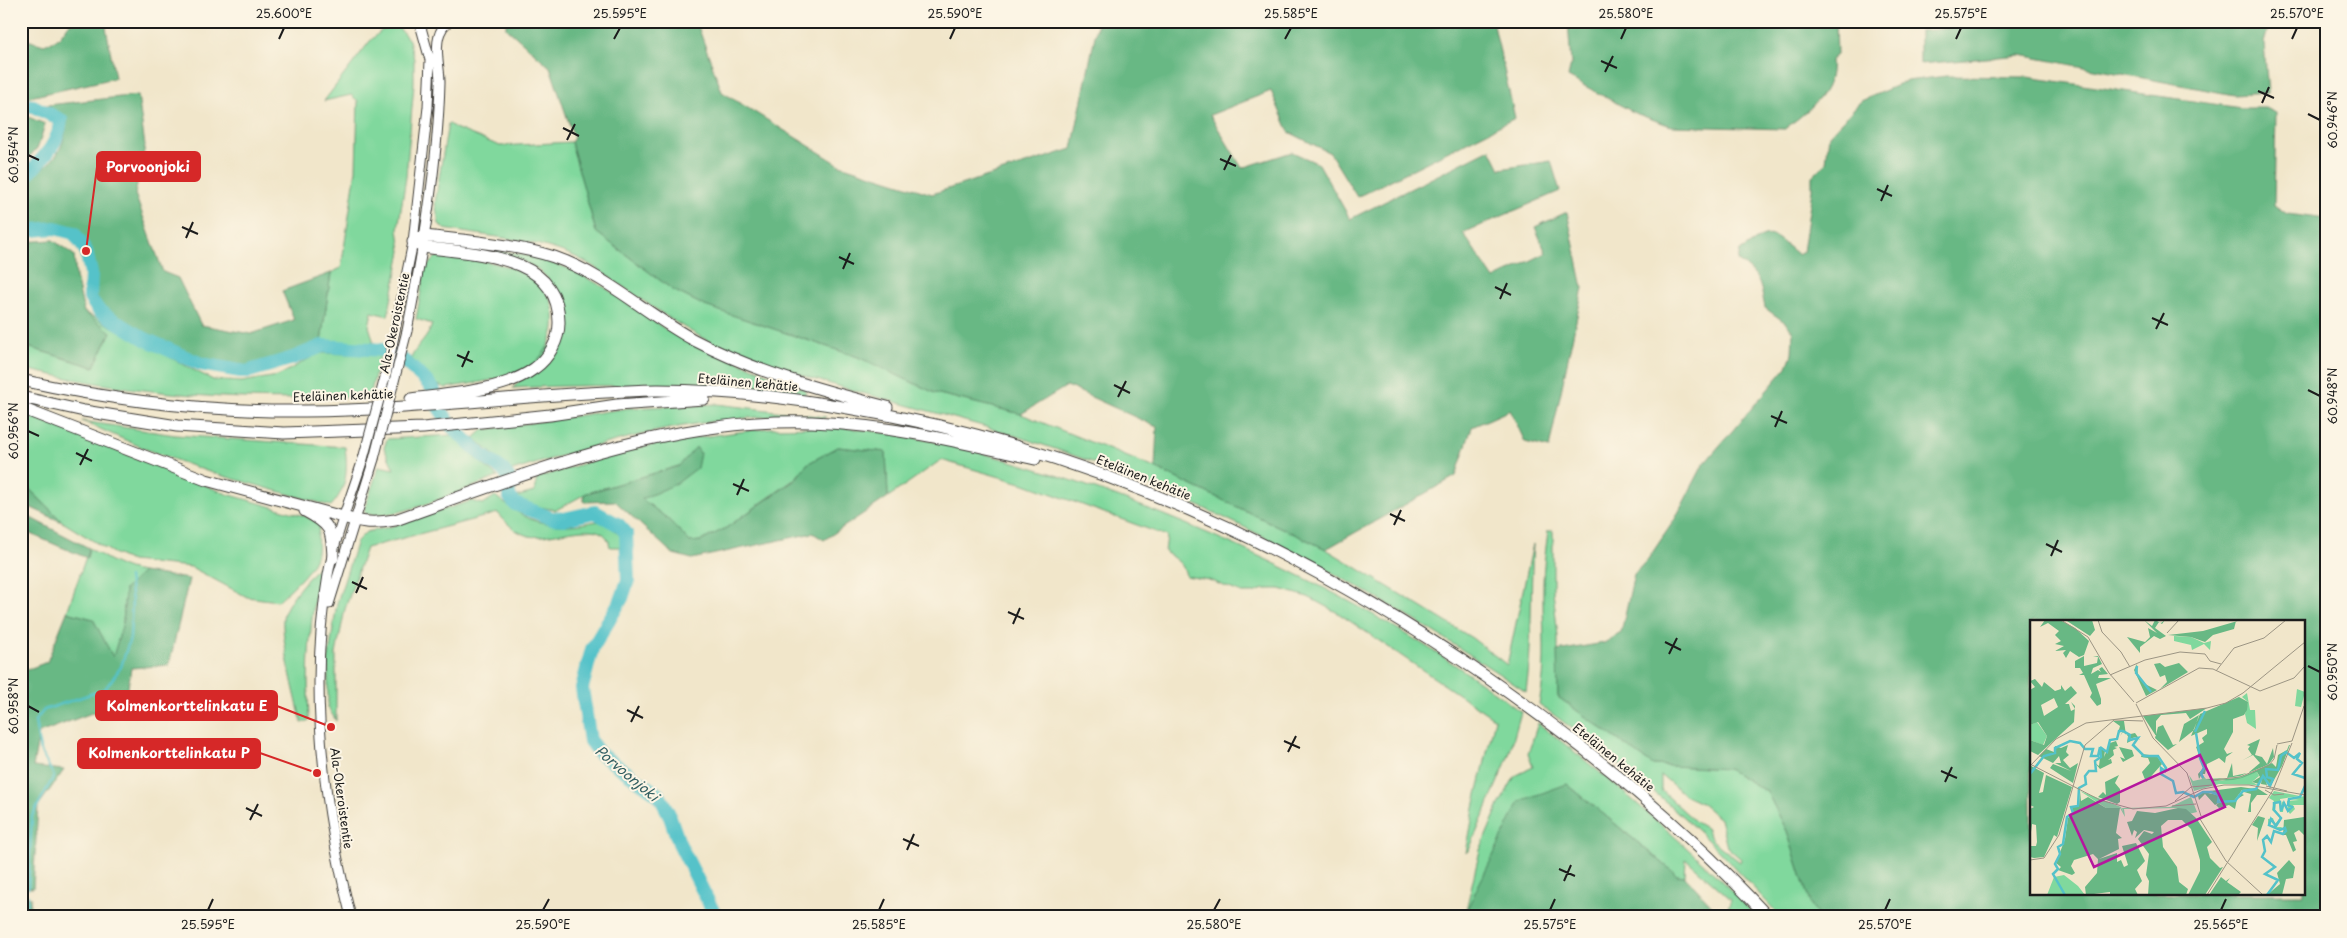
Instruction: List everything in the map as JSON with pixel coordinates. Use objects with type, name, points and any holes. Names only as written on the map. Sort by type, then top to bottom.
[{"type":"highway","points":[[419,241],[493,257],[526,267],[550,287],[560,313],[556,341],[544,360],[535,368],[506,381],[460,397]]},
{"type":"highway","points":[[419,241],[520,249],[554,257],[596,277],[693,339],[748,364],[811,386],[975,430],[1036,455]]},
{"type":"highway","name":"Eteläinen kehätie","points":[[21,380],[144,402],[210,408],[303,411],[460,397],[661,390],[752,395],[846,407],[934,425],[1036,455],[1124,483],[1238,532],[1356,593],[1427,637],[1515,697],[1606,767],[1705,853],[1768,917]]},
{"type":"highway","name":"Eteläinen kehätie","points":[[21,396],[84,412],[145,422],[228,431],[328,433],[474,424],[637,403],[688,399],[723,400],[799,407],[873,418],[1036,455]]},
{"type":"highway","points":[[21,408],[206,480],[349,520],[371,523],[395,520],[617,446],[699,430],[778,422],[835,423],[892,429],[1036,455]]},
{"type":"highway","points":[[292,505],[328,526],[332,534],[333,558]]},
{"type":"main road","points":[[419,22],[433,30],[446,24]]},
{"type":"main road","name":"Ala-Okeroistentie","points":[[324,621],[419,241],[430,60],[419,22]]},
{"type":"main road","name":"Ala-Okeroistentie","points":[[351,917],[333,833],[323,764],[319,681],[328,575],[333,558],[374,459],[407,331],[438,113],[438,42],[446,24]]},
{"type":"green space","points":[[83,21],[105,21],[115,78],[21,99],[21,35],[24,39],[44,45],[59,38],[69,24]]},
{"type":"green space","points":[[506,21],[696,21],[722,92],[840,165],[932,194],[1072,149],[1098,21],[1493,21],[1515,118],[1357,197],[1330,153],[1289,132],[1271,91],[1210,115],[1242,168],[1292,152],[1319,164],[1350,219],[1490,149],[1500,169],[1551,161],[1560,191],[1463,233],[1494,279],[1546,253],[1535,227],[1567,212],[1583,288],[1549,448],[1525,442],[1510,410],[1472,427],[1456,476],[1326,549],[1155,468],[1157,427],[1067,386],[1021,414],[935,393],[858,357],[705,306],[673,290],[596,232],[571,142],[574,138],[550,67],[506,28]]},
{"type":"green space","points":[[1568,21],[1836,21],[1837,55],[1831,60],[1829,82],[1818,100],[1785,129],[1671,126],[1635,113],[1568,77],[1571,64]]},
{"type":"green space","points":[[1968,21],[2278,21],[2268,29],[2264,43],[2268,93],[2234,95],[2020,55],[1920,64],[1920,31],[1968,26]]},
{"type":"green space","points":[[399,28],[409,40],[414,59],[414,84],[406,177],[398,229],[401,251],[388,316],[372,312],[369,326],[374,343],[321,342],[331,273],[341,268],[356,170],[358,101],[351,95],[324,101],[370,41],[382,30]]},
{"type":"green space","points":[[1946,76],[2027,77],[2241,108],[2266,108],[2276,113],[2274,205],[2287,214],[2326,219],[2326,917],[1819,917],[1810,903],[1787,831],[1767,792],[1728,769],[1653,765],[1558,697],[1557,651],[1604,643],[1621,633],[1634,574],[1648,559],[1675,519],[1703,465],[1787,367],[1792,354],[1793,332],[1786,323],[1765,308],[1758,280],[1751,271],[1738,261],[1740,251],[1758,239],[1770,235],[1781,241],[1798,255],[1803,252],[1812,190],[1812,176],[1826,163],[1829,135],[1861,101],[1907,81]]},
{"type":"green space","points":[[138,95],[145,146],[135,194],[163,272],[178,278],[201,325],[251,334],[294,320],[282,291],[331,273],[321,342],[290,354],[242,367],[202,359],[173,345],[147,336],[103,307],[96,295],[96,272],[90,251],[78,231],[54,224],[21,226],[21,202],[25,188],[28,182],[57,154],[63,143],[67,125],[67,121],[62,116],[39,106]]},
{"type":"green space","points":[[21,114],[45,124],[38,147],[21,166]]},
{"type":"green space","points":[[448,123],[455,128],[500,146],[571,142],[596,232],[673,290],[705,306],[858,357],[935,393],[1021,414],[1155,468],[1326,549],[1472,638],[1507,665],[1533,544],[1526,692],[1416,621],[1359,588],[1243,526],[1183,499],[1061,451],[980,425],[816,380],[736,353],[692,332],[596,268],[562,252],[512,239],[444,229],[439,224],[435,203]]},
{"type":"green space","points":[[53,240],[74,255],[76,277],[84,312],[111,332],[94,367],[21,345],[21,242]]},
{"type":"green space","points":[[452,243],[532,256],[570,269],[604,287],[671,333],[806,390],[805,395],[659,386],[513,388],[563,331],[561,307],[554,288],[543,274],[529,265],[512,258],[451,247]]},
{"type":"green space","points":[[448,256],[484,261],[520,271],[535,280],[546,291],[553,307],[554,328],[546,349],[535,363],[512,375],[446,388],[438,385],[411,358],[428,334],[432,324],[416,319],[425,268],[436,257]]},
{"type":"green space","points":[[84,312],[213,380],[241,382],[278,376],[319,353],[380,355],[370,396],[326,398],[238,398],[150,391],[107,385],[21,368],[21,345],[94,367]]},
{"type":"green space","points":[[717,404],[826,417],[823,419],[762,417],[730,419],[666,429],[604,444],[512,471],[474,438],[483,430],[628,408]]},
{"type":"green space","points":[[21,412],[227,494],[305,516],[321,524],[318,533],[317,550],[312,565],[278,601],[247,597],[191,567],[131,561],[113,553],[64,523],[21,481]]},
{"type":"green space","points":[[82,421],[175,435],[345,447],[345,479],[340,493],[331,506],[209,472],[148,450]]},
{"type":"green space","points":[[837,427],[921,439],[994,456],[1065,478],[1136,504],[1238,546],[1336,594],[1431,649],[1521,712],[1509,755],[1469,850],[1466,853],[1475,803],[1495,719],[1338,613],[1308,597],[1280,589],[1264,589],[1253,593],[1242,593],[1209,580],[1186,576],[1176,559],[1165,552],[1167,536],[1028,485],[941,460],[888,497],[886,452],[838,447],[807,464],[795,479],[726,528],[701,541],[690,542],[668,519],[641,499],[679,466],[587,493],[556,510],[522,504],[515,497],[534,492],[537,478],[623,451],[678,440],[769,428]]},
{"type":"green space","points":[[454,435],[473,456],[498,477],[413,508],[395,513],[366,514],[364,510],[379,466],[394,469],[384,448],[387,439]]},
{"type":"green space","points":[[696,447],[700,453],[697,468],[676,484],[642,499],[668,519],[690,542],[701,541],[726,528],[795,480],[807,464],[838,447],[886,452],[888,497],[824,540],[813,533],[692,559],[673,554],[615,501],[584,502],[584,494],[679,466]]},
{"type":"green space","points":[[21,481],[64,523],[21,503]]},
{"type":"green space","points":[[495,496],[523,515],[541,522],[562,525],[603,522],[623,539],[622,547],[610,547],[606,537],[599,532],[588,530],[538,537],[529,536],[520,533],[498,513],[366,548],[345,609],[336,654],[336,721],[328,707],[328,661],[337,603],[357,541],[366,532],[389,527],[471,501],[483,504]]},
{"type":"green space","points":[[21,513],[89,548],[87,558],[21,530]]},
{"type":"green space","points":[[1548,531],[1553,531],[1553,590],[1558,637],[1558,697],[1653,765],[1728,769],[1767,792],[1787,831],[1810,903],[1819,917],[1781,917],[1715,848],[1674,809],[1625,768],[1539,704],[1542,689],[1544,644],[1543,578]],"holes":[[[1661,775],[1686,796],[1701,803],[1720,819],[1727,847],[1741,859],[1740,862],[1712,840],[1706,828],[1697,823],[1661,790]]]},
{"type":"green space","points":[[89,548],[122,566],[143,572],[125,589],[123,623],[113,658],[93,619],[67,612]]},
{"type":"green space","points":[[321,563],[314,602],[310,642],[309,720],[302,723],[289,666],[283,621],[284,613],[291,599]]},
{"type":"green space","points":[[143,572],[189,579],[169,665],[131,668],[126,700],[39,733],[33,767],[64,770],[38,806],[33,888],[21,887],[21,672],[47,662],[67,612],[93,619],[113,657],[123,623],[125,589]]},
{"type":"green space","points":[[1538,723],[1679,840],[1757,917],[1725,917],[1731,899],[1686,859],[1685,876],[1677,875],[1567,784],[1466,910],[1480,850],[1499,805],[1515,776],[1533,767],[1528,754]]},
{"type":"green space","points":[[1567,784],[1677,875],[1685,876],[1722,917],[1463,917],[1520,801]]},
{"type":"green space","points":[[21,896],[31,897],[28,917],[21,917]]},
{"type":"waterway","name":"Porvoonjoki","points":[[21,105],[33,106],[61,120],[52,147],[21,182]]},
{"type":"waterway","name":"Porvoonjoki","points":[[21,231],[55,228],[74,233],[86,251],[91,273],[90,298],[99,311],[145,339],[201,364],[246,372],[293,358],[322,346],[383,350],[403,360],[423,378],[434,390],[436,403],[452,427],[483,456],[503,470],[509,479],[509,496],[515,504],[551,518],[564,519],[595,512],[619,525],[626,533],[628,580],[622,598],[592,649],[582,688],[590,741],[599,753],[659,795],[669,814],[679,843],[716,917]]},
{"type":"waterway","points":[[28,888],[32,816],[54,776],[40,750],[35,721],[44,710],[105,689],[121,667],[130,638],[132,602],[129,577]]},
{"type":"waterway","points":[[26,917],[28,895]]},
{"type":"place","name":"Porvoonjoki","points":[[86,251]]},
{"type":"place","name":"Kolmenkorttelinkatu E","points":[[331,727]]},
{"type":"place","name":"Kolmenkorttelinkatu P","points":[[317,773]]}]
